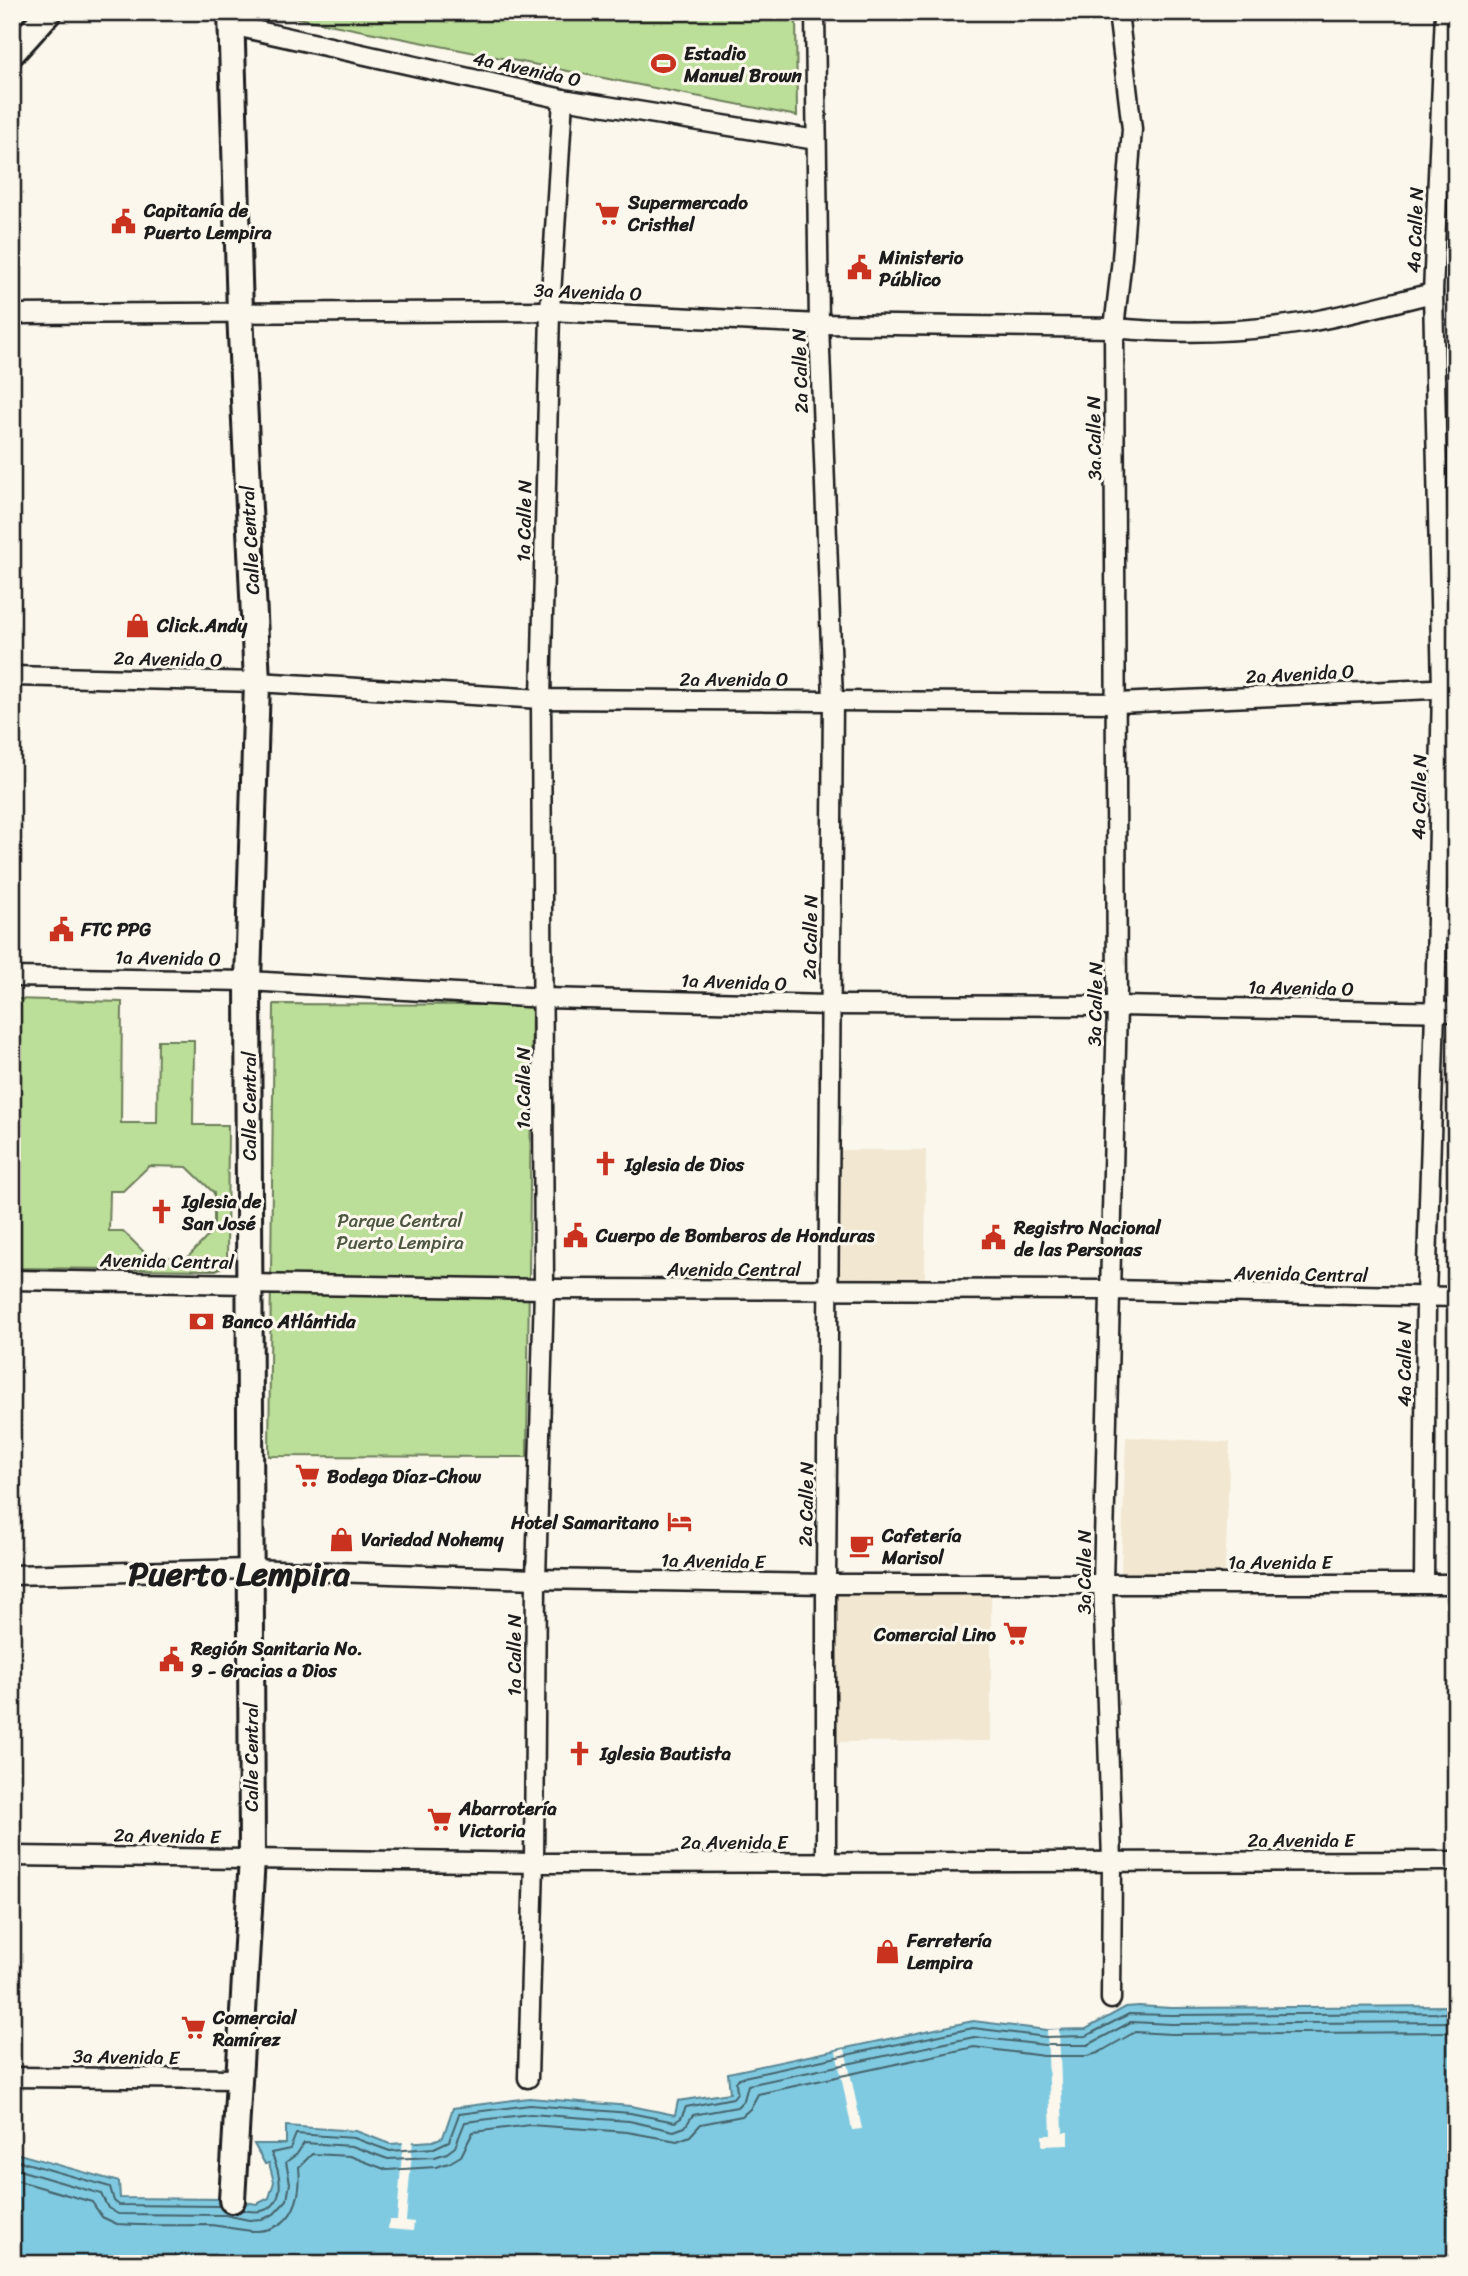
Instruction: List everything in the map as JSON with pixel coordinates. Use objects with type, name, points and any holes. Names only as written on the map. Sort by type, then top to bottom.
[{"type":"street","points":[[12,53],[49,12]]},
{"type":"street","name":"2a Calle N","points":[[815,12],[819,324],[834,700],[826,1863]]},
{"type":"street","name":"3a Calle N","points":[[1111,1999],[1112,1861],[1103,1583],[1117,1006],[1114,328],[1132,129],[1118,12]]},
{"type":"street","name":"4a Calle N","points":[[1424,1583],[1426,1298],[1449,688],[1433,293],[1445,12]]},
{"type":"street","name":"4a Avenida O","points":[[231,18],[563,99],[816,140]]},
{"type":"street","name":"Calle Central","points":[[231,18],[240,312],[257,682],[248,981],[251,1858],[232,2200]]},
{"type":"street","name":"1a Calle N","points":[[528,2078],[534,1863],[536,1579],[544,1289],[541,699],[550,310],[563,99]]},
{"type":"street","name":"3a Avenida O","points":[[12,314],[550,310],[819,324],[1225,332],[1303,323],[1433,293]]},
{"type":"street","name":"2a Avenida O","points":[[12,676],[257,682],[541,699],[1117,703],[1449,688]]},
{"type":"street","name":"1a Avenida O","points":[[12,977],[248,981],[544,998],[830,1006],[1117,1006],[1456,1012]]},
{"type":"street","name":"Avenida Central","points":[[12,1280],[544,1289],[1109,1290],[1456,1297]]},
{"type":"street","name":"1a Avenida E","points":[[12,1576],[249,1569],[536,1579],[826,1584],[1456,1584]]},
{"type":"street","name":"2a Avenida E","points":[[12,1856],[534,1863],[1456,1861]]},
{"type":"street","name":"3a Avenida E","points":[[12,2077],[240,2079]]},
{"type":"shaded area","points":[[839,1150],[926,1150],[925,1281],[837,1281]]},
{"type":"shaded area","points":[[1126,1437],[1230,1442],[1225,1576],[1121,1573]]},
{"type":"shaded area","points":[[837,1592],[991,1592],[991,1741],[837,1742]]},
{"type":"green space","name":"Estadio Manuel Brown","points":[[267,12],[796,12],[797,116]]},
{"type":"green space","points":[[12,999],[122,1002],[121,1123],[157,1123],[158,1040],[194,1040],[193,1125],[228,1125],[227,1261],[223,1267],[216,1270],[12,1268]],"holes":[[[149,1166],[187,1167],[214,1193],[214,1230],[187,1258],[149,1257],[123,1231],[109,1231],[110,1191],[123,1191]]]},
{"type":"green space","name":"Parque Central Puerto Lempira","points":[[274,1004],[532,1005],[527,1457],[269,1456]]},
{"type":"water","points":[[1456,2006],[1456,2264],[12,2264],[12,2152],[119,2182],[120,2198],[226,2199],[257,2204],[269,2198],[274,2182],[269,2163],[265,2164],[254,2144],[286,2144],[286,2126],[356,2131],[390,2144],[433,2141],[443,2137],[453,2108],[529,2098],[631,2106],[675,2115],[678,2101],[730,2093],[728,2073],[973,2021],[1047,2030],[1086,2029],[1126,2007]]},
{"type":"pier","points":[[1059,2029],[1063,2132],[1068,2132],[1068,2145],[1042,2146],[1042,2135],[1051,2135],[1047,2030]]},
{"type":"pier","points":[[845,2049],[862,2129],[852,2130],[836,2051]]},
{"type":"pier","points":[[403,2139],[413,2139],[406,2221],[414,2222],[413,2231],[388,2229],[389,2220],[397,2220]]},
{"type":"place","name":"Estadio Manuel Brown","points":[[664,64]]},
{"type":"place","name":"Supermercado Cristhel","points":[[608,213]]},
{"type":"place","name":"Capitanía de Puerto Lempira","points":[[124,221]]},
{"type":"place","name":"Ministerio Público","points":[[859,268]]},
{"type":"place","name":"Click.Andy","points":[[137,625]]},
{"type":"place","name":"FTC PPG","points":[[61,929]]},
{"type":"place","name":"Iglesia de Dios","points":[[605,1164]]},
{"type":"place","name":"Iglesia de San José","points":[[162,1212]]},
{"type":"place","name":"Cuerpo de Bomberos de Honduras","points":[[576,1235]]},
{"type":"place","name":"Registro Nacional de las Personas","points":[[994,1238]]},
{"type":"place","name":"Banco Atlántida","points":[[202,1321]]},
{"type":"place","name":"Bodega Díaz-Chow","points":[[307,1476]]},
{"type":"place","name":"Hotel Samaritano","points":[[679,1522]]},
{"type":"place","name":"Variedad Nohemy","points":[[341,1539]]},
{"type":"place","name":"Cafetería Marisol","points":[[862,1546]]},
{"type":"place","name":"Comercial Lino","points":[[1016,1634]]},
{"type":"place","name":"Región Sanitaria No. 9 - Gracias a Dios","points":[[171,1659]]},
{"type":"place","name":"Iglesia Bautista","points":[[580,1753]]},
{"type":"place","name":"Abarrotería Victoria","points":[[439,1819]]},
{"type":"place","name":"Ferretería Lempira","points":[[887,1951]]},
{"type":"place","name":"Comercial Ramírez","points":[[193,2028]]},
{"type":"district","name":"Puerto Lempira","points":[[239,1574]]}]
